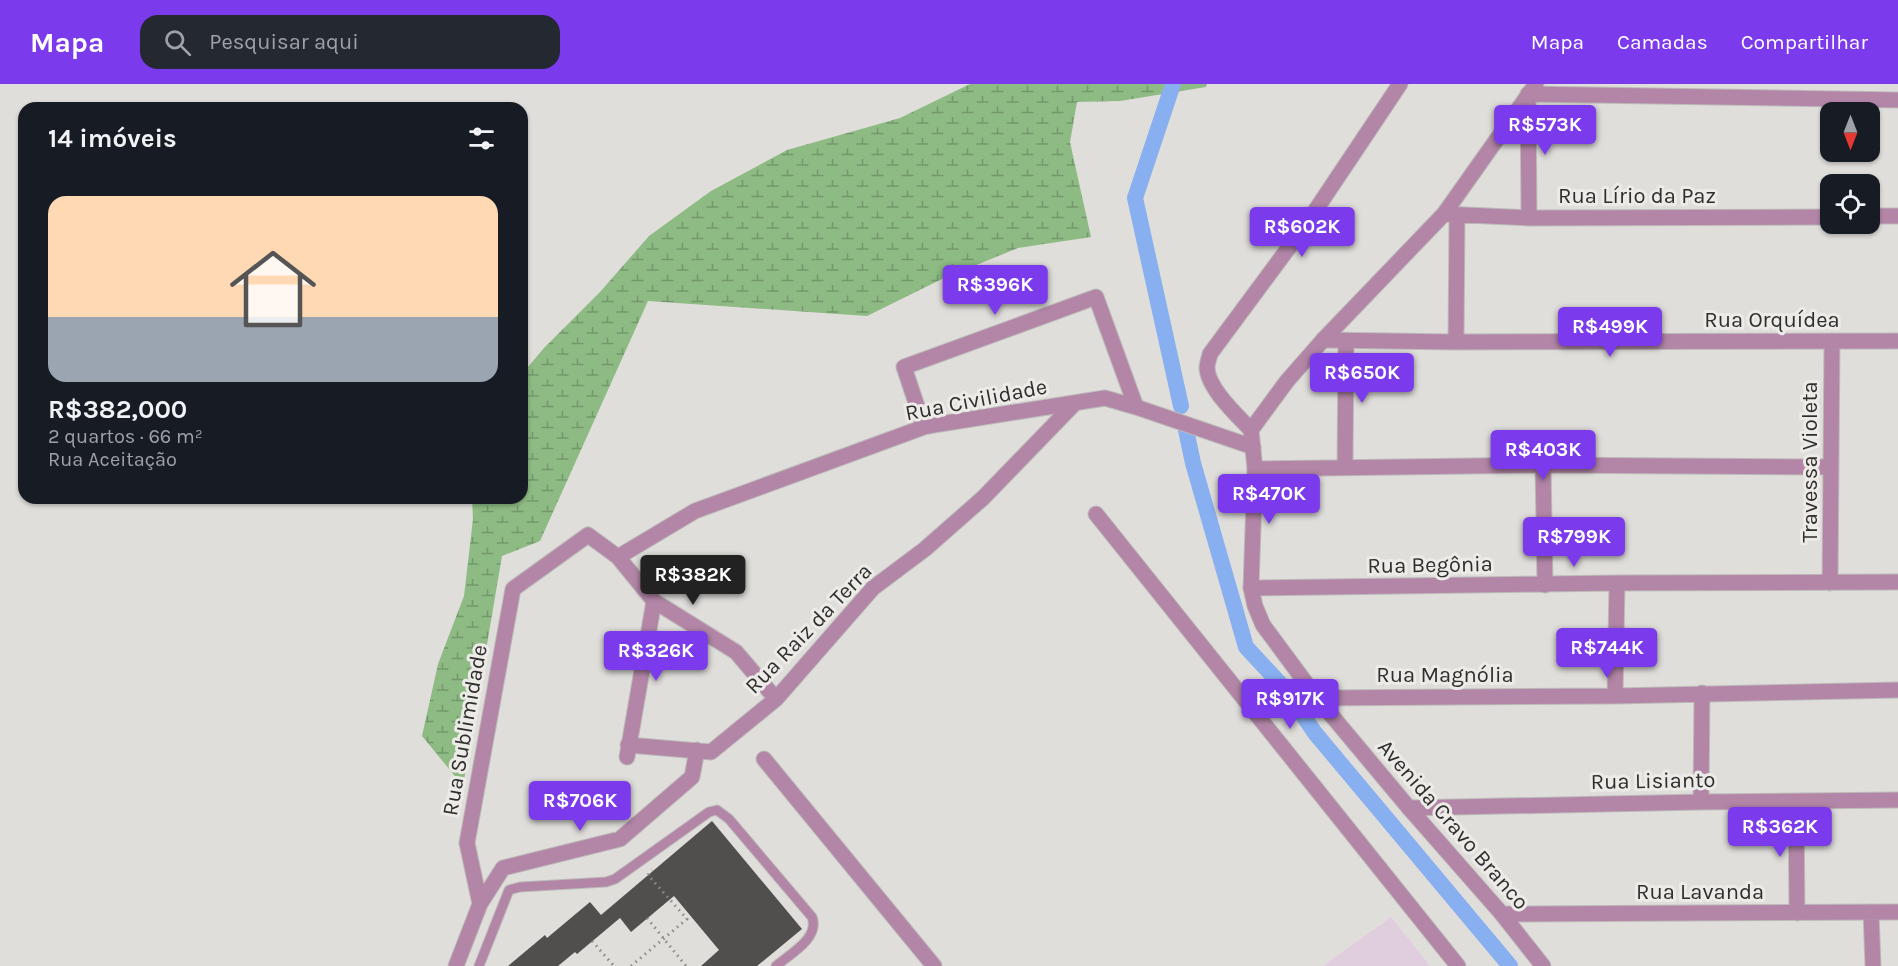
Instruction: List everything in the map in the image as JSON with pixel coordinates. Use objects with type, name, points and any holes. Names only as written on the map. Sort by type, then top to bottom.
[{"type":"street","points":[[1400,84],[1307,223],[1210,354],[1207,367],[1209,376],[1221,397],[1251,430],[1287,381],[1323,340],[1450,215],[1532,89]]},
{"type":"street","points":[[1532,89],[1898,100]]},
{"type":"street","points":[[1529,218],[1532,89]]},
{"type":"street","points":[[1450,215],[1456,342]]},
{"type":"street","name":"Rua Lírio da Paz","points":[[1450,215],[1529,218],[1820,217]]},
{"type":"street","points":[[1880,216],[1898,216]]},
{"type":"street","points":[[924,427],[904,367],[1096,297],[1136,407]]},
{"type":"street","name":"Rua Orquídea","points":[[1323,340],[1346,342],[1898,341]]},
{"type":"street","name":"Travessa Violeta","points":[[1830,583],[1832,341]]},
{"type":"street","points":[[1345,466],[1346,342]]},
{"type":"street","name":"Rua Civilidade","points":[[618,557],[695,511],[924,427],[1105,398],[1253,447]]},
{"type":"street","name":"Rua Raiz da Terra","points":[[654,601],[627,751],[697,750],[711,752],[776,699],[873,588],[925,549],[983,498],[1075,403]]},
{"type":"street","name":"Avenida Cravo Branco","points":[[1251,430],[1255,469],[1251,588],[1263,625],[1317,698],[1408,808],[1502,914],[1543,966]]},
{"type":"street","points":[[1543,465],[1545,585]]},
{"type":"street","points":[[1255,469],[1543,465],[1830,467]]},
{"type":"street","points":[[1096,514],[1458,966]]},
{"type":"street","name":"Rua Sublimidade","points":[[480,904],[466,843],[513,589],[588,535],[618,557]]},
{"type":"street","points":[[618,557],[654,601],[736,652],[776,699]]},
{"type":"street","name":"Rua Begônia","points":[[1251,588],[1898,582]]},
{"type":"street","points":[[1615,696],[1617,583]]},
{"type":"street","name":"Rua Magnólia","points":[[1317,698],[1615,696],[1898,690]]},
{"type":"street","points":[[1701,802],[1702,693]]},
{"type":"street","points":[[456,966],[480,904],[503,868],[620,838],[692,777],[697,750]]},
{"type":"street","points":[[764,759],[934,966]]},
{"type":"street","name":"Rua Lisianto","points":[[1408,808],[1898,800]]},
{"type":"street","points":[[1796,802],[1797,913]]},
{"type":"street","points":[[1871,912],[1873,966]]},
{"type":"street","name":"Rua Lavanda","points":[[1502,914],[1898,912]]},
{"type":"lane","points":[[479,966],[509,890],[520,887],[606,882],[615,879],[709,812],[717,810],[729,819],[812,917],[815,925],[813,933],[776,966]]},
{"type":"path","points":[[632,966],[687,919],[648,876],[652,870]]},
{"type":"path","points":[[647,918],[686,966]]},
{"type":"path","points":[[592,941],[614,966]]},
{"type":"shaded area","points":[[1391,917],[1430,966],[1323,966]]},
{"type":"green space","points":[[970,84],[1207,84],[1206,87],[1120,101],[1077,102],[1070,142],[1091,237],[1018,248],[942,279],[867,316],[648,301],[540,541],[502,556],[463,786],[422,736],[438,664],[464,596],[473,519],[472,504],[528,504],[528,367],[600,292],[649,236],[711,191],[787,150],[900,118]]},
{"type":"building","points":[[712,821],[802,929],[757,966],[701,966],[719,950],[674,896],[631,932],[620,918],[577,954],[575,952],[558,966],[508,966],[545,935],[547,938],[590,902],[601,915]]},
{"type":"waterway","points":[[1173,84],[1135,198],[1181,406]]},
{"type":"waterway","points":[[1186,430],[1193,463],[1246,647],[1285,689],[1315,733],[1510,966]]}]
